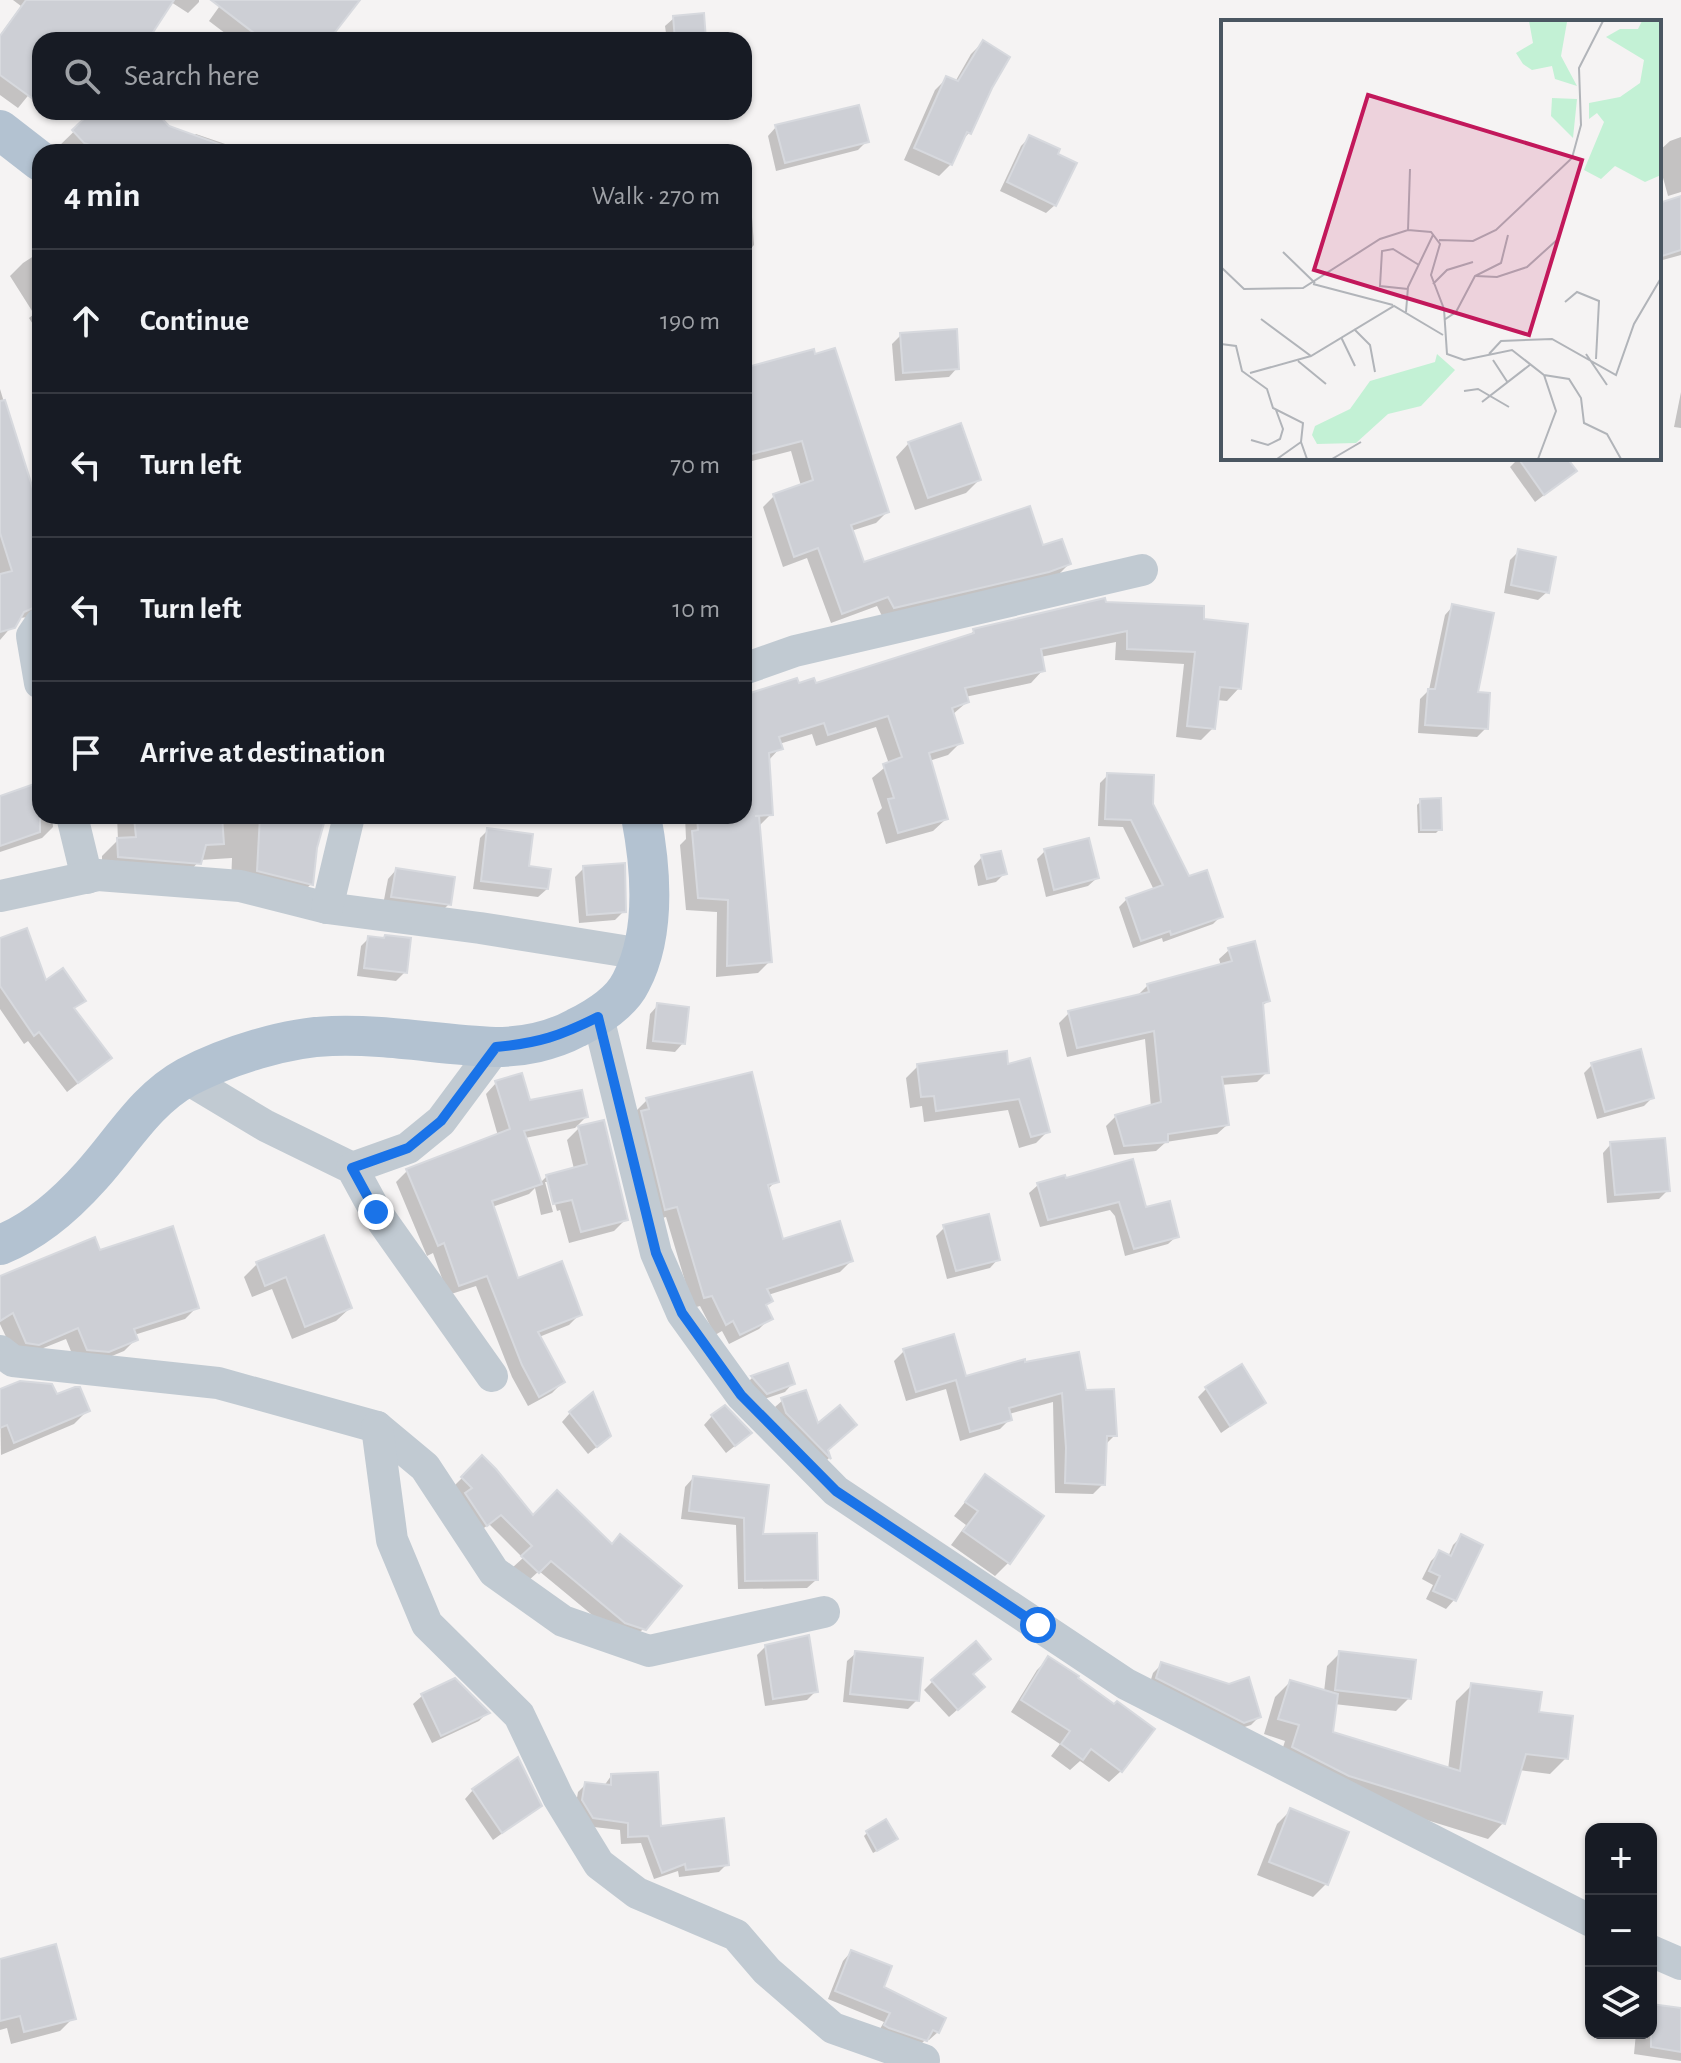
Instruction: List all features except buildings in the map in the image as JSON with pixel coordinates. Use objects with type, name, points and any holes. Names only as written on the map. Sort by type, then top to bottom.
[{"type":"main road","points":[[0,130],[32,155]]},
{"type":"main road","points":[[0,1245],[40,1224],[64,1203],[91,1176],[141,1113],[186,1078],[266,1046],[329,1036],[390,1036],[496,1047],[535,1043],[565,1034],[598,1017],[630,985],[642,954],[648,925],[648,854],[642,824]]},
{"type":"street","points":[[752,666],[795,651],[1142,570]]},
{"type":"street","points":[[74,824],[87,878]]},
{"type":"street","points":[[327,908],[347,824]]},
{"type":"street","points":[[0,896],[98,875],[240,886],[327,908],[642,954]]},
{"type":"street","points":[[598,1017],[656,1253],[682,1313],[741,1395],[836,1491],[1126,1684],[1585,1918]]},
{"type":"street","points":[[352,1168],[408,1148],[441,1121],[496,1047]]},
{"type":"street","points":[[186,1078],[266,1126],[352,1168],[376,1212],[492,1376]]},
{"type":"street","points":[[0,1351],[13,1361],[218,1383],[377,1427],[425,1467],[494,1572],[563,1621],[649,1651],[824,1612]]},
{"type":"street","points":[[377,1427],[392,1540],[427,1624],[519,1715],[558,1797],[599,1864],[637,1893],[736,1935],[767,1971],[833,2028],[924,2060]]},
{"type":"street","points":[[1657,1954],[1681,1964]]},
{"type":"route","points":[[376,1212],[352,1168],[408,1148],[441,1121],[496,1047],[535,1043],[565,1034],[598,1017],[656,1253],[682,1313],[741,1395],[836,1491],[1038,1625]]}]
